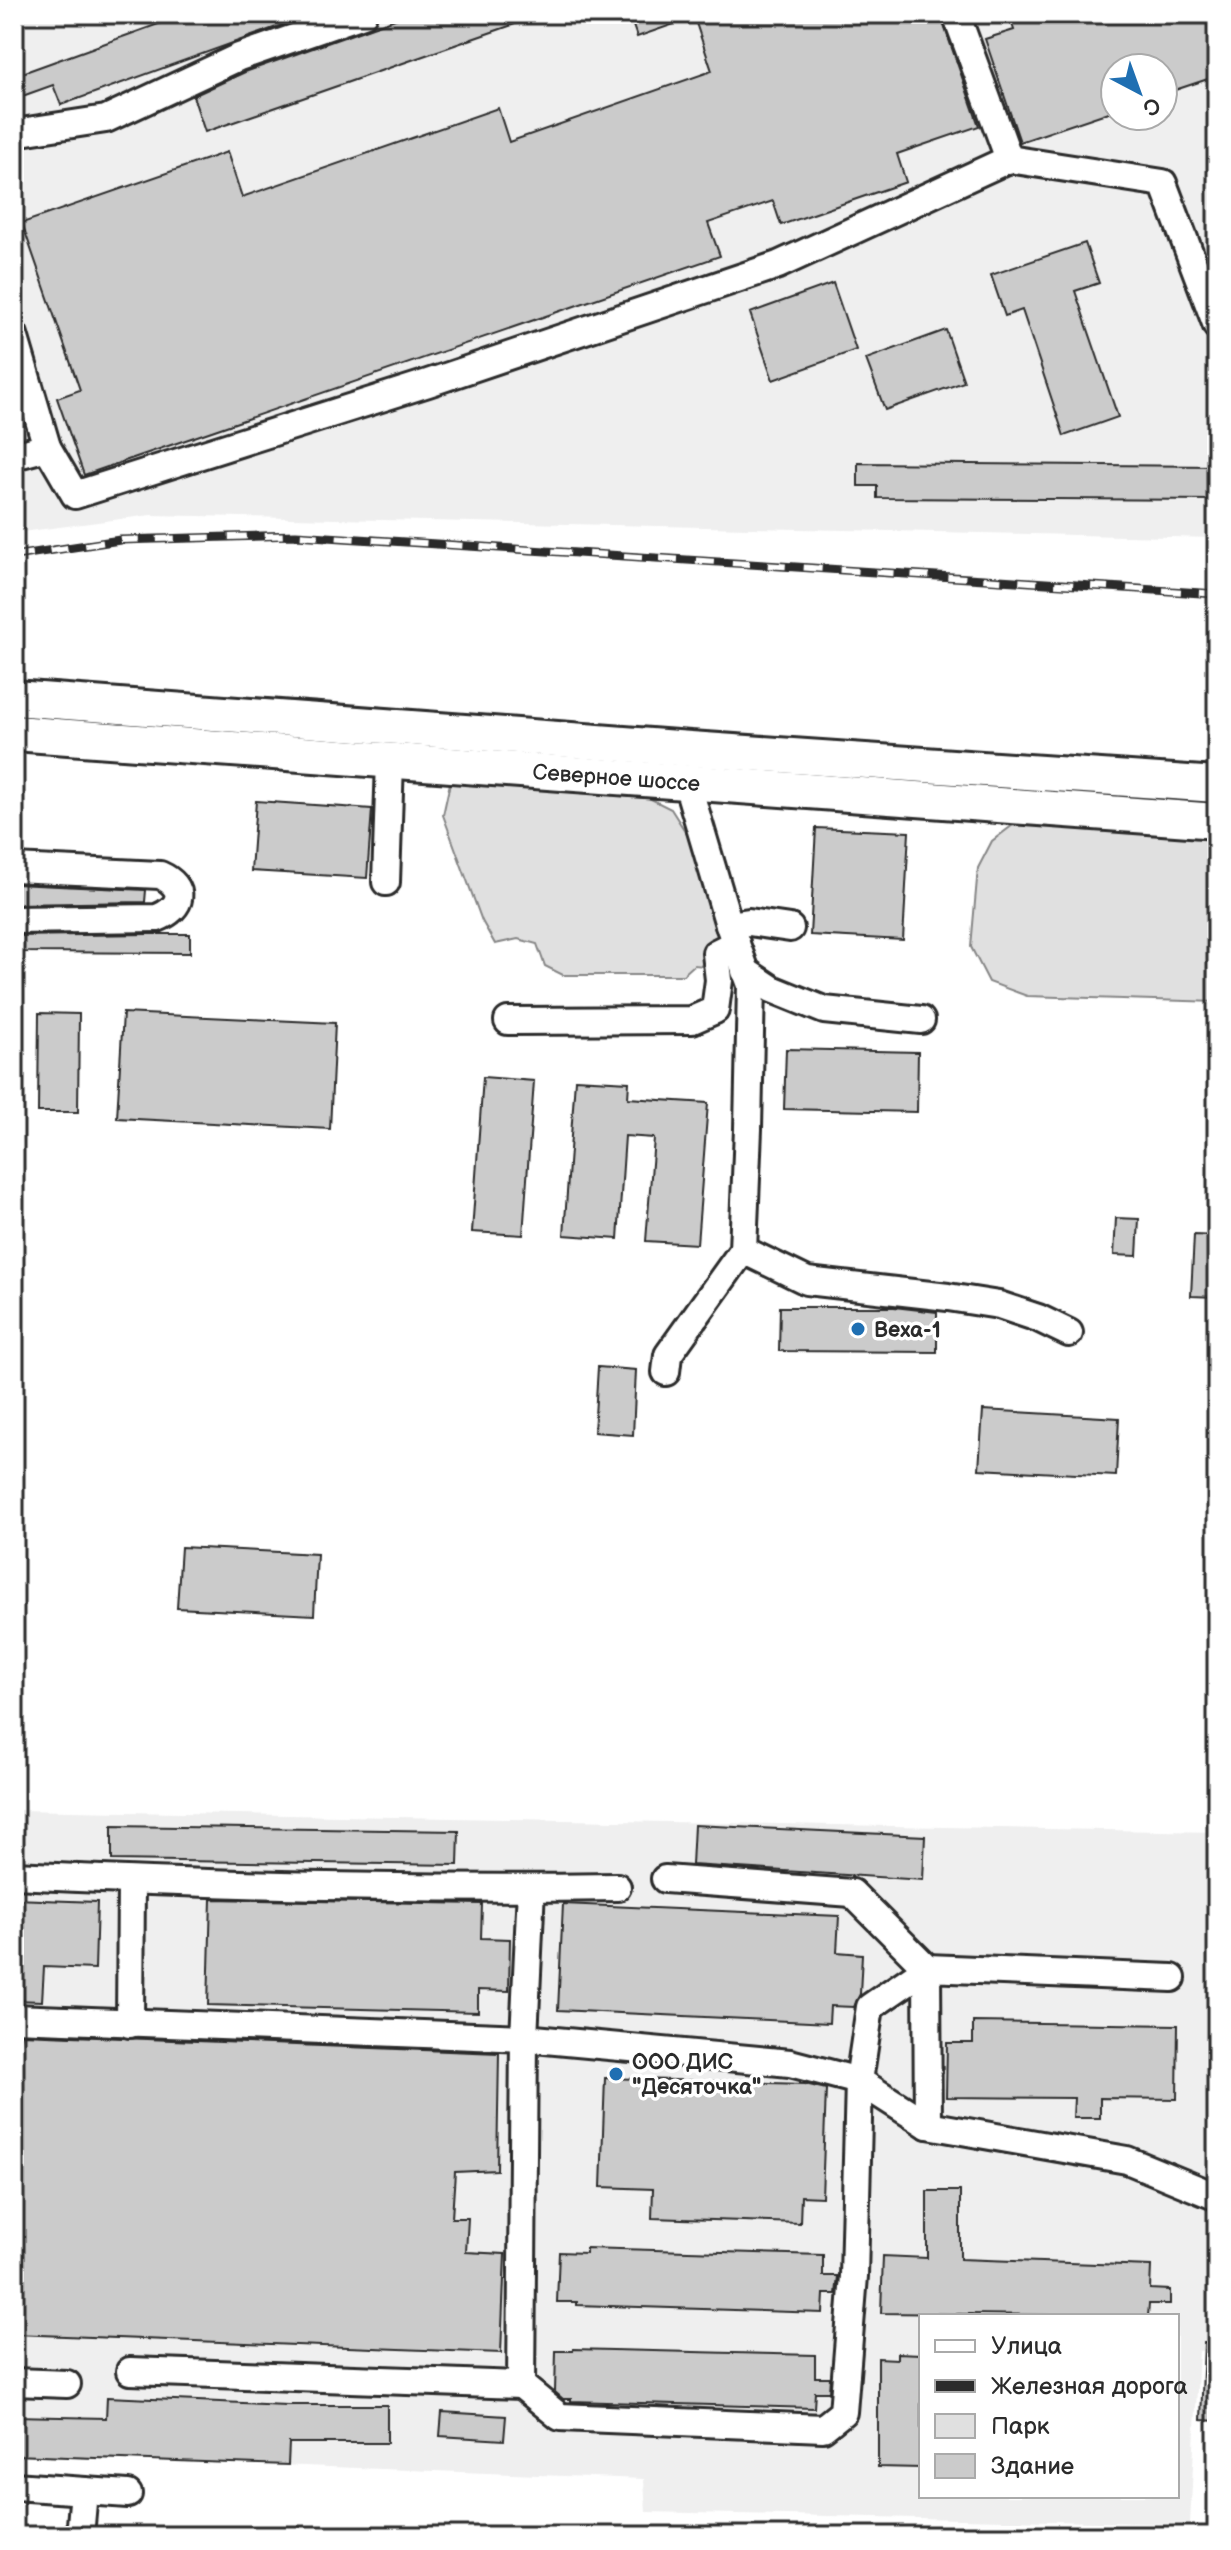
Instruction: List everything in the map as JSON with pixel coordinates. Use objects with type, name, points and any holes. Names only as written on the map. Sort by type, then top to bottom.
[{"type":"main road","name":"Северное шоссе","points":[[14,698],[1217,785]]},
{"type":"main road","name":"Северное шоссе","points":[[14,733],[1217,821]]},
{"type":"main road","points":[[687,783],[690,749]]},
{"type":"lane","points":[[14,133],[106,119],[239,57],[363,14]]},
{"type":"lane","points":[[956,14],[1009,159]]},
{"type":"lane","points":[[14,335],[47,447],[75,495],[428,383],[778,265],[1009,159],[1163,183],[1217,326]]},
{"type":"lane","points":[[14,456],[47,447]]},
{"type":"lane","points":[[386,882],[390,761]]},
{"type":"lane","points":[[666,1372],[668,1355],[743,1250],[751,985],[687,783]]},
{"type":"lane","points":[[14,868],[160,875],[175,884],[178,891],[174,908],[157,918],[14,920]]},
{"type":"lane","points":[[508,1021],[692,1020],[715,1010],[719,980],[716,953],[733,934],[749,922],[790,928]]},
{"type":"lane","points":[[745,971],[772,989],[824,1010],[921,1020]]},
{"type":"lane","points":[[743,1250],[807,1281],[999,1305],[1038,1318],[1069,1333]]},
{"type":"lane","points":[[14,1875],[131,1881],[617,1887]]},
{"type":"lane","points":[[665,1879],[852,1893],[927,1968],[928,2125]]},
{"type":"lane","points":[[130,2024],[131,1881]]},
{"type":"lane","points":[[521,2385],[524,2038],[531,1888]]},
{"type":"lane","points":[[130,2371],[521,2385],[560,2417],[823,2428],[843,2412],[854,2276],[859,2081],[870,2007],[927,1968],[1172,1978]]},
{"type":"lane","points":[[14,2018],[524,2038],[790,2063],[859,2081],[928,2125],[1127,2160],[1217,2197]]},
{"type":"lane","points":[[14,2382],[67,2384]]},
{"type":"lane","points":[[14,2486],[128,2494]]},
{"type":"lane","points":[[80,2536],[84,2491]]},
{"type":"shaded area","points":[[29,14],[1217,14],[1217,538],[151,515],[14,533],[14,24]]},
{"type":"shaded area","name":"ООО ДИС \"Десяточка\"","points":[[14,1810],[1217,1832],[1217,2350],[1199,2351],[1190,2524],[646,2512],[644,2479],[14,2455]]},
{"type":"green space","points":[[450,783],[649,798],[671,809],[690,839],[720,921],[726,968],[694,965],[683,975],[563,975],[545,966],[537,944],[518,939],[495,944],[482,921],[443,815]]},
{"type":"green space","points":[[1089,824],[1217,835],[1217,1002],[1027,996],[989,982],[971,947],[978,868],[992,841],[1013,825]]},
{"type":"building","points":[[186,14],[307,16],[61,105],[53,85],[14,99],[14,76]]},
{"type":"building","points":[[409,14],[538,16],[205,132],[193,96],[245,72]]},
{"type":"building","points":[[629,14],[940,14],[979,126],[897,154],[906,182],[781,225],[773,201],[708,223],[720,256],[84,475],[57,398],[80,390],[22,223],[227,152],[242,197],[498,108],[509,142],[712,71],[694,17],[637,37]]},
{"type":"building","points":[[1009,14],[1217,14],[1217,76],[1179,89],[1179,52],[1099,52],[1099,115],[1020,142],[985,39],[1014,30]]},
{"type":"building","points":[[1085,243],[1099,283],[1075,291],[1118,417],[1064,436],[1022,310],[1005,316],[991,275]]},
{"type":"building","points":[[833,283],[856,350],[773,380],[750,313]]},
{"type":"building","points":[[946,330],[964,382],[885,410],[866,359]]},
{"type":"building","points":[[858,463],[1217,466],[1217,500],[877,498],[877,486],[858,486]]},
{"type":"building","points":[[256,801],[372,809],[367,878],[251,871]]},
{"type":"building","points":[[816,828],[909,832],[903,940],[810,935]]},
{"type":"building","points":[[14,884],[146,890],[145,902],[14,904]]},
{"type":"building","points":[[190,934],[190,953],[14,952],[14,936]]},
{"type":"building","points":[[39,1013],[79,1014],[78,1112],[38,1112]]},
{"type":"building","points":[[123,1013],[335,1023],[330,1129],[117,1118]]},
{"type":"building","points":[[786,1049],[918,1052],[917,1112],[784,1109]]},
{"type":"building","points":[[483,1077],[534,1081],[523,1235],[472,1232]]},
{"type":"building","points":[[575,1079],[629,1082],[628,1098],[708,1103],[697,1244],[646,1241],[654,1138],[625,1136],[618,1239],[564,1235]]},
{"type":"building","points":[[1116,1218],[1139,1219],[1137,1256],[1114,1255]]},
{"type":"building","points":[[1194,1235],[1217,1236],[1217,1297],[1191,1296]]},
{"type":"building","name":"Веха-1","points":[[780,1307],[894,1307],[937,1312],[937,1352],[779,1351]]},
{"type":"building","points":[[598,1367],[636,1370],[633,1435],[594,1432]]},
{"type":"building","points":[[983,1410],[1119,1418],[1116,1476],[979,1469]]},
{"type":"building","points":[[181,1547],[317,1554],[314,1615],[177,1608]]},
{"type":"building","points":[[694,1825],[925,1836],[923,1880],[692,1865]]},
{"type":"building","points":[[112,1826],[459,1831],[458,1865],[112,1860]]},
{"type":"building","points":[[14,1899],[97,1902],[95,1969],[44,1967],[42,2001],[14,2000]]},
{"type":"building","points":[[211,1899],[482,1904],[481,1938],[510,1939],[509,1991],[478,1990],[478,2012],[208,2005]]},
{"type":"building","points":[[563,1904],[839,1916],[837,1952],[862,1954],[860,1994],[854,2007],[830,2006],[829,2023],[558,2010]]},
{"type":"building","points":[[973,2022],[1178,2025],[1177,2099],[1100,2098],[1100,2118],[1073,2118],[1074,2098],[946,2097],[947,2043],[973,2043]]},
{"type":"building","points":[[22,2034],[499,2053],[497,2170],[455,2172],[452,2218],[468,2218],[466,2252],[505,2254],[501,2353],[14,2334],[14,2200],[21,2201],[20,2167],[14,2167],[14,2063]]},
{"type":"building","points":[[605,2078],[805,2084],[826,2089],[822,2197],[801,2196],[800,2223],[652,2218],[653,2189],[601,2187]]},
{"type":"building","points":[[927,2191],[960,2191],[960,2259],[1151,2266],[1150,2289],[1170,2290],[1170,2304],[1149,2304],[1148,2314],[881,2313],[883,2256],[927,2258]]},
{"type":"building","points":[[586,2248],[823,2255],[823,2276],[838,2276],[836,2294],[824,2294],[823,2313],[557,2302],[559,2252],[586,2253]]},
{"type":"building","points":[[1204,2343],[1217,2343],[1217,2421],[1201,2420]]},
{"type":"building","points":[[556,2351],[815,2355],[815,2377],[830,2377],[829,2392],[815,2392],[814,2408],[571,2401],[555,2392]]},
{"type":"building","points":[[897,2353],[919,2354],[919,2468],[878,2467],[878,2358],[897,2359]]},
{"type":"building","points":[[107,2397],[287,2405],[387,2405],[387,2443],[289,2443],[288,2465],[14,2455],[14,2416],[106,2418]]},
{"type":"building","points":[[442,2412],[506,2416],[504,2440],[440,2436]]},
{"type":"railway","points":[[14,556],[120,540],[296,535],[1217,594]]},
{"type":"place","name":"Веха-1","points":[[858,1329]]},
{"type":"place","name":"ООО ДИС \"Десяточка\"","points":[[616,2074]]}]
